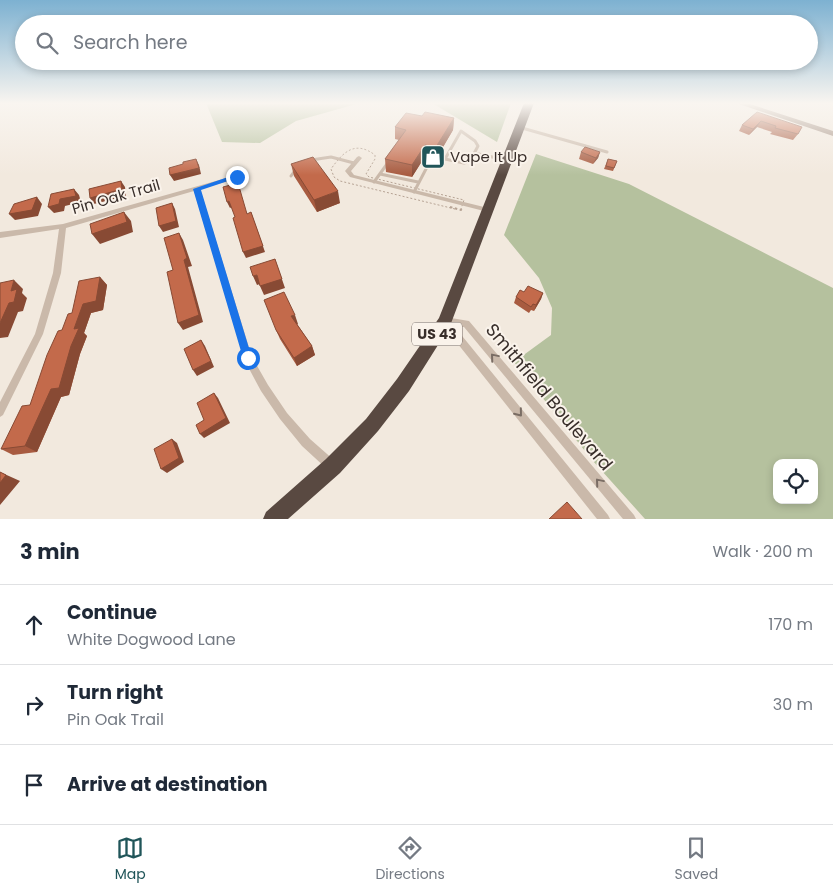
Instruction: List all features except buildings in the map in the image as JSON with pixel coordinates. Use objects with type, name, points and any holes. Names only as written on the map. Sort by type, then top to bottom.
[{"type":"highway","name":"US 43","points":[[273,519],[333,466],[372,425],[403,385],[445,321],[519,127]]},
{"type":"street","points":[[813,127],[833,134]]},
{"type":"street","points":[[357,161],[348,171],[352,176],[488,210]]},
{"type":"street","name":"Pin Oak Trail","points":[[0,234],[63,226],[237,177]]},
{"type":"street","points":[[197,189],[248,358],[258,380],[289,423],[319,456],[333,466]]},
{"type":"street","points":[[0,412],[39,334],[57,273],[63,226]]},
{"type":"street","name":"Smithfield Boulevard","points":[[445,321],[604,519]]},
{"type":"street","name":"Smithfield Boulevard","points":[[445,321],[466,324],[630,519]]},
{"type":"lane","points":[[520,127],[607,152]]},
{"type":"lane","points":[[414,192],[427,167],[445,159],[464,163],[470,161],[478,146],[460,132],[445,159]]},
{"type":"lane","points":[[474,153],[506,161]]},
{"type":"lane","points":[[304,164],[316,158],[331,156],[357,161]]},
{"type":"lane","points":[[374,182],[390,159]]},
{"type":"lane","points":[[291,176],[292,172],[298,168]]},
{"type":"lane","points":[[380,174],[418,182]]},
{"type":"green space","points":[[216,127],[286,127],[260,143],[222,142]]},
{"type":"green space","points":[[472,127],[502,127],[497,142]]},
{"type":"green space","points":[[536,154],[629,184],[833,288],[833,519],[645,519],[593,461],[514,362],[551,335],[552,308],[539,278],[504,235]]},
{"type":"place","name":"Vape It Up","points":[[433,157]]},
{"type":"route","points":[[237,177],[197,189],[240,337],[248,358]]}]
